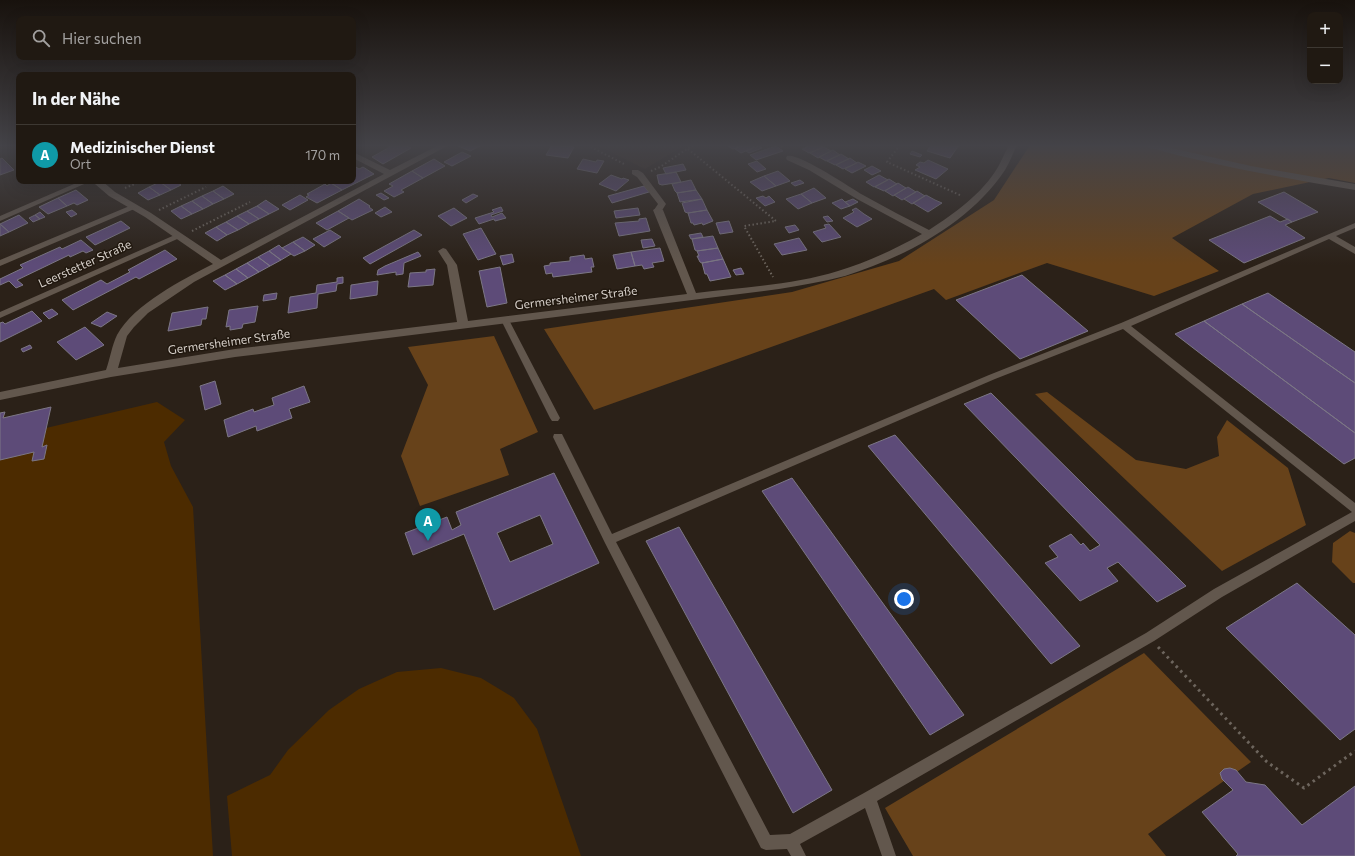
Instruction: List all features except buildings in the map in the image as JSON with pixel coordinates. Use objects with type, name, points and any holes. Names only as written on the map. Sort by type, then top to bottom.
[{"type":"street","points":[[101,185],[112,194],[181,236],[220,264]]},
{"type":"street","points":[[111,373],[122,336],[130,324],[144,310],[190,280],[370,185]]},
{"type":"street","points":[[840,185],[929,234]]},
{"type":"street","name":"Germersheimer Straße","points":[[0,396],[111,373],[235,353],[779,286],[841,273],[903,248],[929,234],[951,220],[989,185]]},
{"type":"street","points":[[1337,185],[1354,188]]},
{"type":"street","points":[[658,210],[693,297]]},
{"type":"street","points":[[443,251],[452,264],[463,325]]},
{"type":"lane","points":[[0,219],[78,185]]},
{"type":"lane","points":[[646,185],[662,204],[658,210]]},
{"type":"lane","points":[[0,263],[135,207]]},
{"type":"lane","points":[[609,540],[992,377],[1124,324],[1355,224]]},
{"type":"lane","name":"Leerstetter Straße","points":[[0,315],[181,236]]},
{"type":"lane","points":[[1330,236],[1355,251]]},
{"type":"lane","points":[[505,320],[555,418]]},
{"type":"lane","points":[[1124,324],[1355,509]]},
{"type":"lane","points":[[558,437],[609,540],[766,843],[792,841],[1150,637],[1218,593],[1355,516]]},
{"type":"lane","points":[[869,798],[889,856]]},
{"type":"lane","points":[[792,841],[799,856]]},
{"type":"path","points":[[732,185],[776,221],[744,226],[779,286]]},
{"type":"path","points":[[938,185],[973,201]]},
{"type":"path","points":[[148,215],[206,187]]},
{"type":"path","points":[[181,236],[250,202]]},
{"type":"path","points":[[1150,637],[1267,762],[1304,788],[1355,751]]},
{"type":"shaded area","points":[[1004,185],[1296,185],[1253,194],[1172,238],[1219,271],[1154,296],[1047,263],[946,300],[934,289],[594,410],[544,329],[792,292],[899,261],[994,200]]},
{"type":"shaded area","points":[[494,336],[538,432],[500,449],[509,475],[420,506],[401,456],[428,385],[408,347]]},
{"type":"shaded area","points":[[1047,392],[1136,460],[1186,469],[1219,456],[1217,437],[1227,420],[1288,468],[1306,525],[1222,571],[1035,394]]},
{"type":"shaded area","points":[[157,402],[185,420],[164,442],[171,466],[193,507],[213,856],[0,856],[0,413],[5,412],[4,418],[51,407],[46,428]]},
{"type":"shaded area","points":[[1350,531],[1355,533],[1355,583],[1353,583],[1332,562],[1333,543]]},
{"type":"shaded area","points":[[1144,653],[1251,762],[1148,834],[1166,856],[913,856],[885,808]]},
{"type":"shaded area","points":[[441,668],[481,678],[514,698],[537,729],[581,856],[232,856],[227,796],[270,775],[288,750],[329,710],[359,689],[397,672]]},
{"type":"place","name":"Medizinischer Dienst","points":[[428,541]]}]
